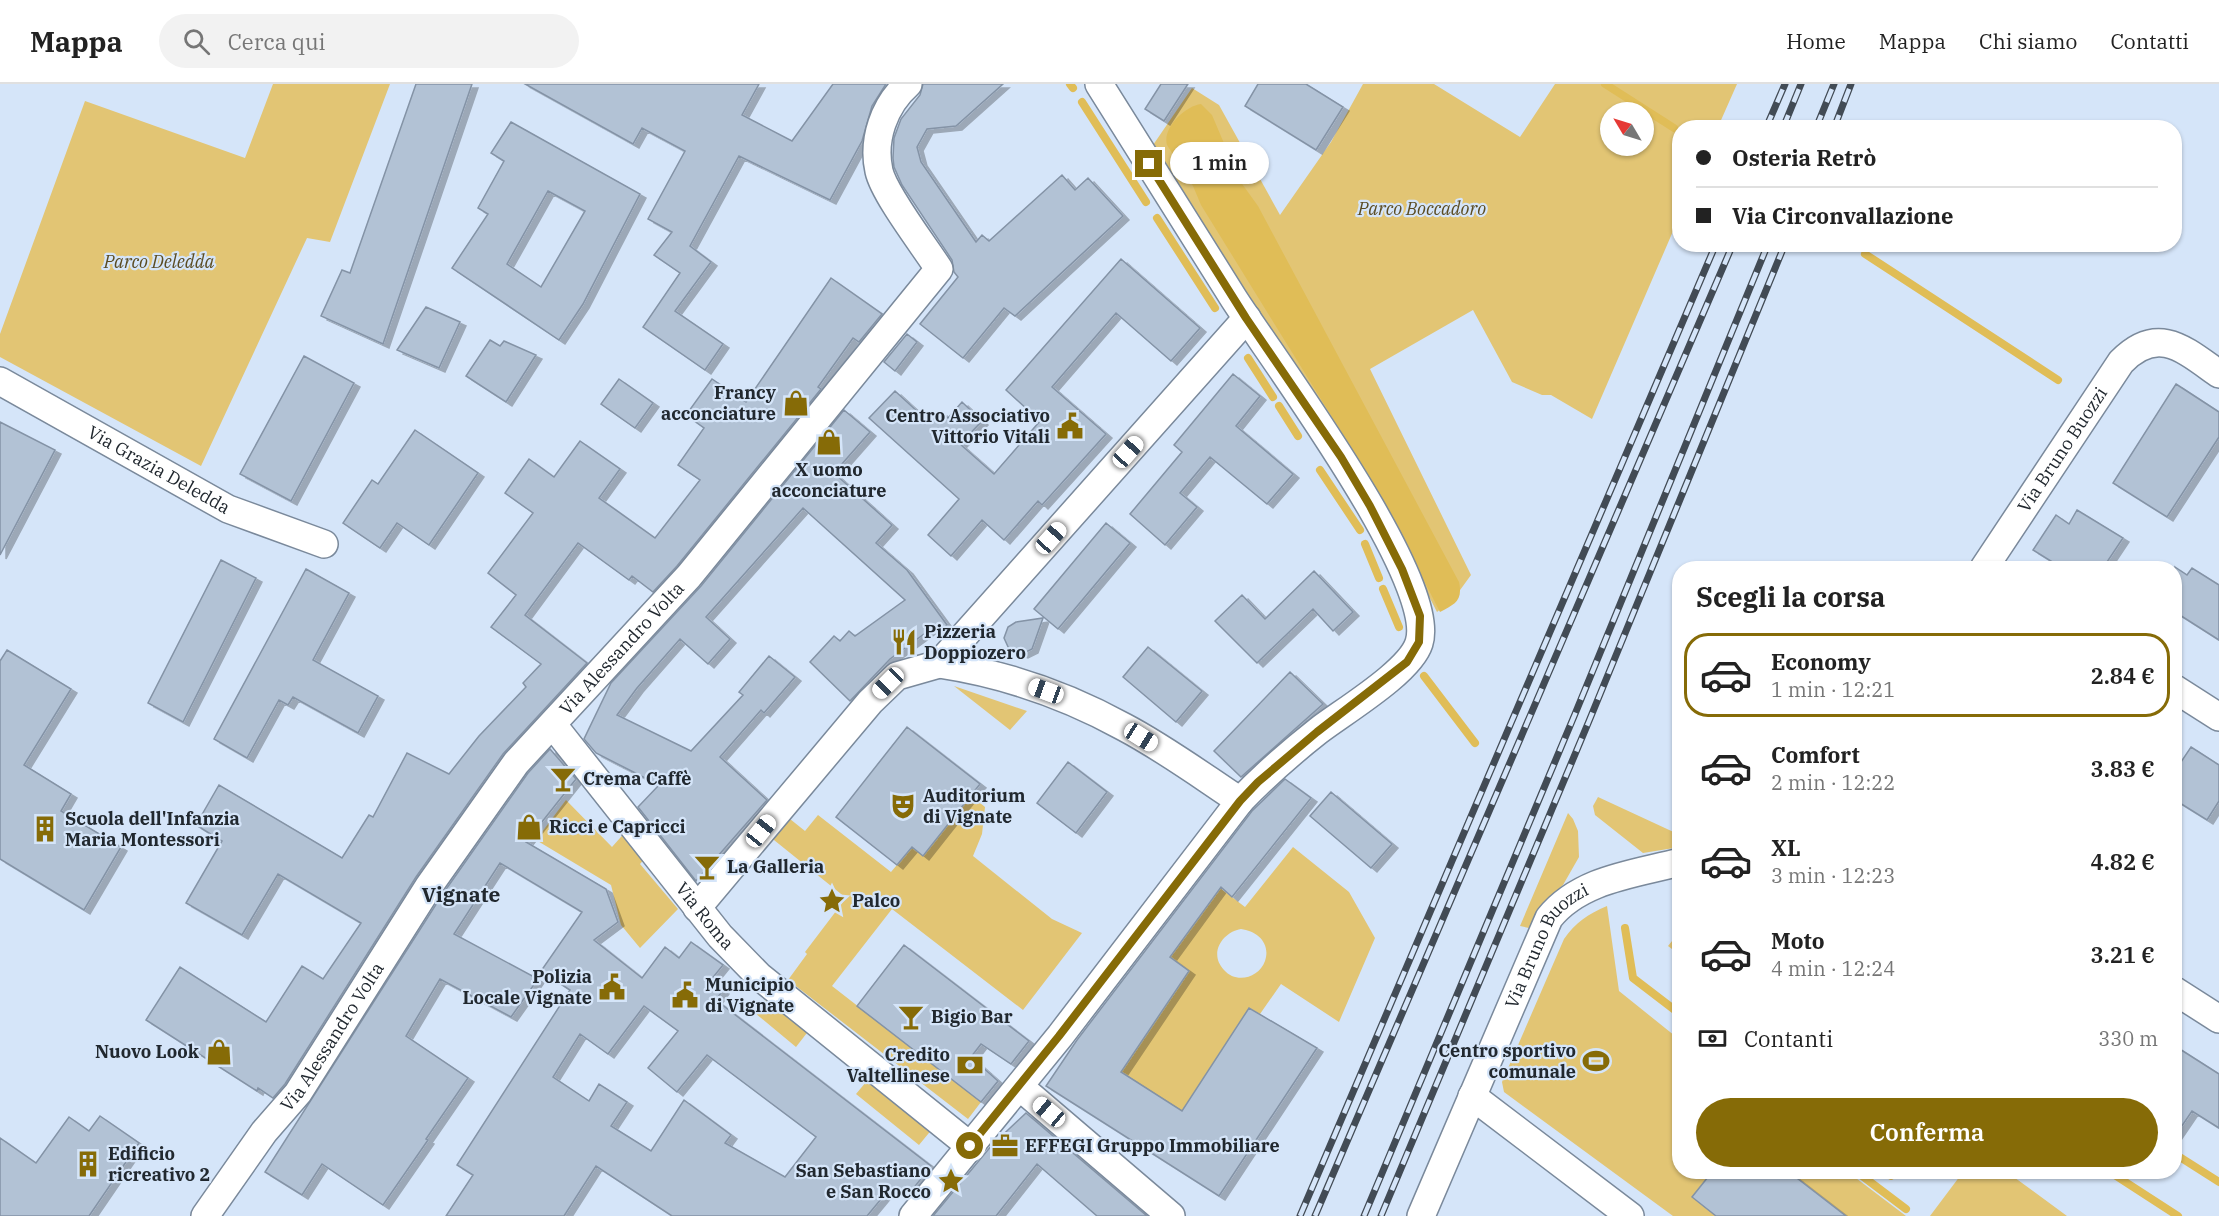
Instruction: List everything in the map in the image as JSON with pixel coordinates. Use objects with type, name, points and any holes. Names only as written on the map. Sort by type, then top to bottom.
[{"type":"street","name":"Via Alessandro Volta","points":[[206,1216],[264,1132],[298,1094],[429,886],[516,763],[689,576],[939,269],[891,197],[879,173],[877,153],[881,127],[894,99],[908,84]]},
{"type":"street","points":[[913,1216],[1020,1087],[1240,801],[1258,782],[1317,732],[1400,670],[1416,649],[1421,635],[1420,616],[1411,588],[1370,506],[1341,457],[1246,318],[1099,84]]},
{"type":"street","points":[[939,664],[1246,318]]},
{"type":"street","name":"Via Bruno Buozzi","points":[[1989,561],[2121,362],[2134,351],[2153,343],[2178,346],[2219,374]]},
{"type":"street","name":"Via Grazia Deledda","points":[[0,381],[228,509],[324,544]]},
{"type":"street","points":[[697,908],[888,683],[905,673],[939,664],[973,669],[1015,681],[1075,703],[1125,727],[1240,801]]},
{"type":"street","points":[[2182,693],[2219,717]]},
{"type":"street","name":"Via Roma","points":[[553,725],[697,908],[720,936],[759,976],[970,1146]]},
{"type":"street","name":"Via Bruno Buozzi","points":[[1421,1216],[1542,932],[1554,911],[1572,896],[1593,885],[1672,864]]},
{"type":"street","points":[[2182,995],[2219,1019]]},
{"type":"street","points":[[1020,1087],[1171,1216]]},
{"type":"street","points":[[1472,1096],[1630,1216]]},
{"type":"green space","name":"Parco Deledda","points":[[273,84],[390,84],[330,242],[307,238],[201,466],[0,357],[0,334],[85,101],[245,158]]},
{"type":"green space","name":"Parco Boccadoro","points":[[1363,84],[1434,84],[1520,137],[1555,84],[1737,84],[1721,120],[1672,120],[1672,234],[1592,419],[1551,395],[1542,395],[1512,382],[1473,310],[1370,369],[1471,575],[1455,597],[1437,612],[1377,494],[1151,148],[1192,88],[1219,105],[1280,215],[1331,142]]},
{"type":"green space","points":[[954,686],[1027,711],[1010,730]]},
{"type":"green space","points":[[971,795],[985,807],[982,834],[973,856],[1052,919],[1082,933],[1023,1010],[892,909],[832,986],[981,1102],[968,1119],[788,980],[807,954],[805,952],[846,898],[769,836],[785,815],[805,831],[818,815],[891,872],[912,847],[923,856]]},
{"type":"green space","points":[[1598,797],[1672,831],[1672,848],[1643,853],[1595,815],[1593,806]]},
{"type":"green space","points":[[566,800],[612,847],[628,829],[648,855],[640,864],[678,909],[640,948],[621,925],[611,885],[536,840]]},
{"type":"green space","points":[[1568,813],[1578,831],[1579,857],[1563,885],[1540,907],[1529,928],[1520,926]]},
{"type":"green space","points":[[1293,847],[1349,892],[1375,938],[1339,1022],[1281,984],[1260,1014],[1249,1008],[1182,1111],[1121,1072],[1189,971],[1170,957],[1220,888],[1245,907]],"holes":[[[1241,929],[1257,935],[1264,943],[1265,961],[1258,972],[1253,975],[1235,977],[1224,970],[1219,963],[1218,950],[1228,934]]]},
{"type":"green space","name":"Centro sportivo comunale","points":[[1607,906],[1619,991],[1672,1034],[1672,1179],[1857,1179],[1906,1216],[1673,1216],[1504,1092],[1502,1082],[1564,939],[1583,919]]},
{"type":"green space","points":[[769,995],[810,1029],[796,1047],[755,1013]]},
{"type":"green space","points":[[871,1076],[933,1128],[919,1145],[856,1094]]},
{"type":"green space","points":[[1958,1179],[2017,1179],[2067,1216],[1930,1216]]},
{"type":"shaded area","points":[[1201,104],[1212,115],[1240,181],[1258,206],[1459,582],[1459,598],[1450,607],[1440,612],[1379,493],[1201,205],[1193,186],[1167,145],[1166,138],[1171,125],[1182,113]]},
{"type":"building","points":[[416,84],[472,84],[383,344],[321,316],[342,270],[350,273]]},
{"type":"building","points":[[525,84],[759,84],[742,115],[792,141],[833,84],[886,84],[872,106],[862,141],[830,200],[739,156],[690,246],[711,262],[675,311],[723,344],[705,370],[643,327],[680,273],[654,255],[672,232],[648,219],[685,151],[642,128],[633,144]]},
{"type":"building","points":[[923,84],[1003,84],[956,126],[927,129],[917,147],[921,162],[976,242],[982,235],[989,241],[1062,175],[1075,190],[1088,178],[1123,216],[1015,316],[1004,308],[963,358],[920,324],[958,277],[954,272],[952,260],[902,185],[894,167],[894,138],[901,119],[920,95]]},
{"type":"building","points":[[1161,84],[1188,84],[1164,121],[1145,109]]},
{"type":"building","points":[[1258,84],[1306,84],[1343,107],[1316,150],[1245,106]]},
{"type":"building","points":[[511,122],[640,194],[583,304],[559,340],[452,268],[488,214],[478,208],[504,161],[491,153]],"holes":[[[548,191],[585,211],[541,287],[507,264]]]},
{"type":"building","points":[[1121,259],[1200,328],[1171,361],[1116,313],[1052,387],[1106,434],[1042,505],[1038,501],[1004,540],[982,520],[951,556],[928,535],[959,499],[869,418],[895,391],[930,423],[941,412],[948,418],[962,402],[982,421],[960,444],[994,474],[1040,421],[1006,390]]},
{"type":"building","points":[[831,278],[882,314],[859,342],[853,338],[818,387],[821,389],[677,566],[653,592],[632,576],[629,580],[578,543],[525,615],[587,663],[503,754],[416,877],[285,1084],[273,1098],[258,1088],[257,1091],[146,1020],[180,967],[266,1022],[302,966],[323,979],[361,923],[278,874],[242,935],[186,903],[222,841],[196,825],[219,785],[342,858],[369,815],[373,817],[407,753],[449,774],[479,736],[526,687],[523,683],[541,664],[491,627],[516,595],[488,573],[533,513],[505,493],[529,459],[554,477],[580,441],[620,469],[599,498],[655,538],[700,480],[678,465],[704,428],[686,415],[712,379],[746,402]]},
{"type":"building","points":[[426,307],[460,322],[439,368],[397,350]]},
{"type":"building","points":[[907,334],[917,342],[895,371],[884,362]]},
{"type":"building","points":[[490,340],[500,346],[504,341],[536,355],[506,402],[466,376]]},
{"type":"building","points":[[304,356],[354,383],[291,501],[240,474]]},
{"type":"building","points":[[1233,374],[1260,396],[1236,426],[1293,474],[1267,504],[1210,457],[1180,493],[1197,507],[1165,545],[1130,514],[1182,452],[1174,445]]},
{"type":"building","points":[[619,379],[653,403],[635,428],[601,404]]},
{"type":"building","points":[[2176,384],[2219,412],[2219,437],[2167,517],[2113,483]]},
{"type":"building","points":[[844,410],[870,432],[834,473],[892,525],[876,543],[907,570],[947,625],[940,631],[935,626],[890,659],[850,701],[810,662],[834,636],[840,641],[849,631],[855,636],[905,600],[803,508],[706,617],[730,639],[708,664],[680,639],[637,688],[617,715],[691,751],[743,695],[739,692],[769,656],[795,677],[764,713],[761,710],[720,757],[767,800],[696,881],[638,807],[659,785],[596,753],[584,739],[611,683],[701,586]]},
{"type":"building","points":[[0,422],[55,450],[0,555]]},
{"type":"building","points":[[415,430],[478,473],[429,545],[397,523],[380,548],[343,523],[372,480],[378,484]]},
{"type":"building","points":[[2077,510],[2123,538],[2108,561],[2051,561],[2033,550],[2056,515],[2069,524]]},
{"type":"building","points":[[1106,523],[1130,543],[1058,629],[1034,609]]},
{"type":"building","points":[[221,560],[256,578],[183,722],[148,703]]},
{"type":"building","points":[[2192,568],[2219,585],[2219,640],[2182,616],[2182,572],[2187,575]]},
{"type":"building","points":[[306,569],[349,593],[313,660],[378,696],[358,733],[293,697],[288,705],[279,700],[247,758],[214,739]]},
{"type":"building","points":[[1314,571],[1353,612],[1333,631],[1313,609],[1257,663],[1215,621],[1242,595],[1265,619]]},
{"type":"building","points":[[1043,618],[1032,649],[1022,654],[1009,649],[1004,638],[1008,627],[1016,622]]},
{"type":"building","points":[[1148,647],[1202,691],[1176,722],[1123,677]]},
{"type":"building","name":"Scuola dell'Infanzia Maria Montessori","points":[[7,650],[71,689],[24,765],[71,794],[61,811],[121,847],[84,910],[0,859],[0,661]]},
{"type":"building","points":[[1290,672],[1323,704],[1241,777],[1214,751]]},
{"type":"building","name":"Auditorium di Vignate","points":[[907,727],[980,784],[923,856],[912,847],[897,865],[836,817]]},
{"type":"building","points":[[2191,747],[2219,765],[2219,801],[2207,820],[2182,804],[2182,760]]},
{"type":"building","points":[[550,749],[576,779],[526,842],[606,889],[618,922],[594,940],[642,978],[665,947],[679,958],[691,942],[723,965],[710,981],[723,990],[716,1000],[931,1166],[905,1199],[891,1187],[867,1216],[672,1216],[596,1166],[564,1216],[446,1216],[473,1175],[457,1165],[570,990],[541,971],[582,912],[500,863],[454,934],[538,979],[511,1017],[440,979],[406,1036],[468,1078],[383,1205],[322,1164],[302,1195],[265,1172],[442,895],[528,773]],"holes":[[[644,1006],[678,1031],[648,1068],[677,1092],[707,1055],[816,1137],[785,1177],[725,1143],[731,1135],[684,1100],[651,1151],[611,1126],[627,1102],[599,1084],[589,1101],[553,1077],[580,1034],[608,1054]]]},
{"type":"building","points":[[1068,762],[1107,792],[1076,833],[1037,803]]},
{"type":"building","points":[[1285,779],[1311,798],[1232,897],[1221,887],[1170,957],[1189,971],[1121,1072],[1182,1111],[1249,1008],[1317,1048],[1219,1196],[1046,1086],[1077,1040],[1252,811]]},
{"type":"building","points":[[1331,792],[1392,844],[1371,868],[1310,816]]},
{"type":"building","points":[[904,945],[1029,1041],[1011,1064],[981,1044],[971,1057],[998,1081],[981,1102],[857,1006]]},
{"type":"building","points":[[2182,1050],[2219,1074],[2219,1128],[2192,1111],[2182,1126]]},
{"type":"building","points":[[1026,1113],[1147,1216],[1097,1216],[1037,1164],[996,1216],[933,1216],[992,1145]]},
{"type":"building","name":"Edificio ricreativo 2","points":[[100,1116],[139,1143],[89,1216],[0,1216],[0,1138],[36,1163],[69,1117],[89,1131]]},
{"type":"building","points":[[1706,1179],[1798,1179],[1846,1216],[1716,1216],[1692,1197]]},
{"type":"waterway","points":[[1070,84],[1073,88]]},
{"type":"waterway","points":[[1605,84],[1672,127]]},
{"type":"waterway","points":[[1082,102],[1146,202]]},
{"type":"waterway","points":[[1157,218],[1215,308]]},
{"type":"waterway","points":[[1865,254],[2058,380]]},
{"type":"waterway","points":[[1248,358],[1273,397]]},
{"type":"waterway","points":[[1279,406],[1298,436]]},
{"type":"waterway","points":[[1320,470],[1360,530]]},
{"type":"waterway","points":[[1365,544],[1379,578]]},
{"type":"waterway","points":[[1383,589],[1399,627]]},
{"type":"waterway","points":[[1424,676],[1475,743]]},
{"type":"waterway","points":[[1625,928],[1633,978],[1672,1008]]},
{"type":"waterway","points":[[2182,1158],[2219,1182]]},
{"type":"waterway","points":[[1866,1179],[1906,1209]]},
{"type":"waterway","points":[[2121,1179],[2178,1216]]},
{"type":"railway","points":[[1769,120],[1785,84]]},
{"type":"railway","points":[[1786,120],[1801,84]]},
{"type":"railway","points":[[1819,120],[1834,84]]},
{"type":"railway","points":[[1837,120],[1851,84]]},
{"type":"railway","points":[[1300,1216],[1713,252]]},
{"type":"railway","points":[[1315,1216],[1730,252]]},
{"type":"railway","points":[[1364,1216],[1575,714],[1765,252]]},
{"type":"railway","points":[[1381,1216],[1589,721],[1782,252]]},
{"type":"place","name":"Francy acconciature","points":[[796,403]]},
{"type":"place","name":"Centro Associativo Vittorio Vitali","points":[[1070,426]]},
{"type":"place","name":"X uomo acconciature","points":[[829,442]]},
{"type":"place","name":"Pizzeria Doppiozero","points":[[904,642]]},
{"type":"place","name":"Crema Caffè","points":[[563,779]]},
{"type":"place","name":"Auditorium di Vignate","points":[[903,806]]},
{"type":"place","name":"Ricci e Capricci","points":[[529,827]]},
{"type":"place","name":"Scuola dell'Infanzia Maria Montessori","points":[[45,829]]},
{"type":"place","name":"La Galleria","points":[[707,867]]},
{"type":"place","name":"Palco","points":[[832,901]]},
{"type":"place","name":"Polizia Locale Vignate","points":[[612,987]]},
{"type":"place","name":"Municipio di Vignate","points":[[685,995]]},
{"type":"place","name":"Bigio Bar","points":[[911,1017]]},
{"type":"place","name":"Nuovo Look","points":[[219,1052]]},
{"type":"place","name":"Centro sportivo comunale","points":[[1596,1061]]},
{"type":"place","name":"Credito Valtellinese","points":[[970,1065]]},
{"type":"place","name":"EFFEGI Gruppo Immobiliare","points":[[1005,1146]]},
{"type":"place","name":"Edificio ricreativo 2","points":[[88,1164]]},
{"type":"place","name":"San Sebastiano e San Rocco","points":[[951,1181]]},
{"type":"district","name":"Vignate","points":[[461,895]]},
{"type":"route","points":[[970,1146],[1020,1087],[1240,801],[1258,782],[1317,732],[1400,670],[1412,656],[1419,642],[1420,616],[1411,588],[1370,506],[1341,457],[1246,318],[1149,164]]}]
